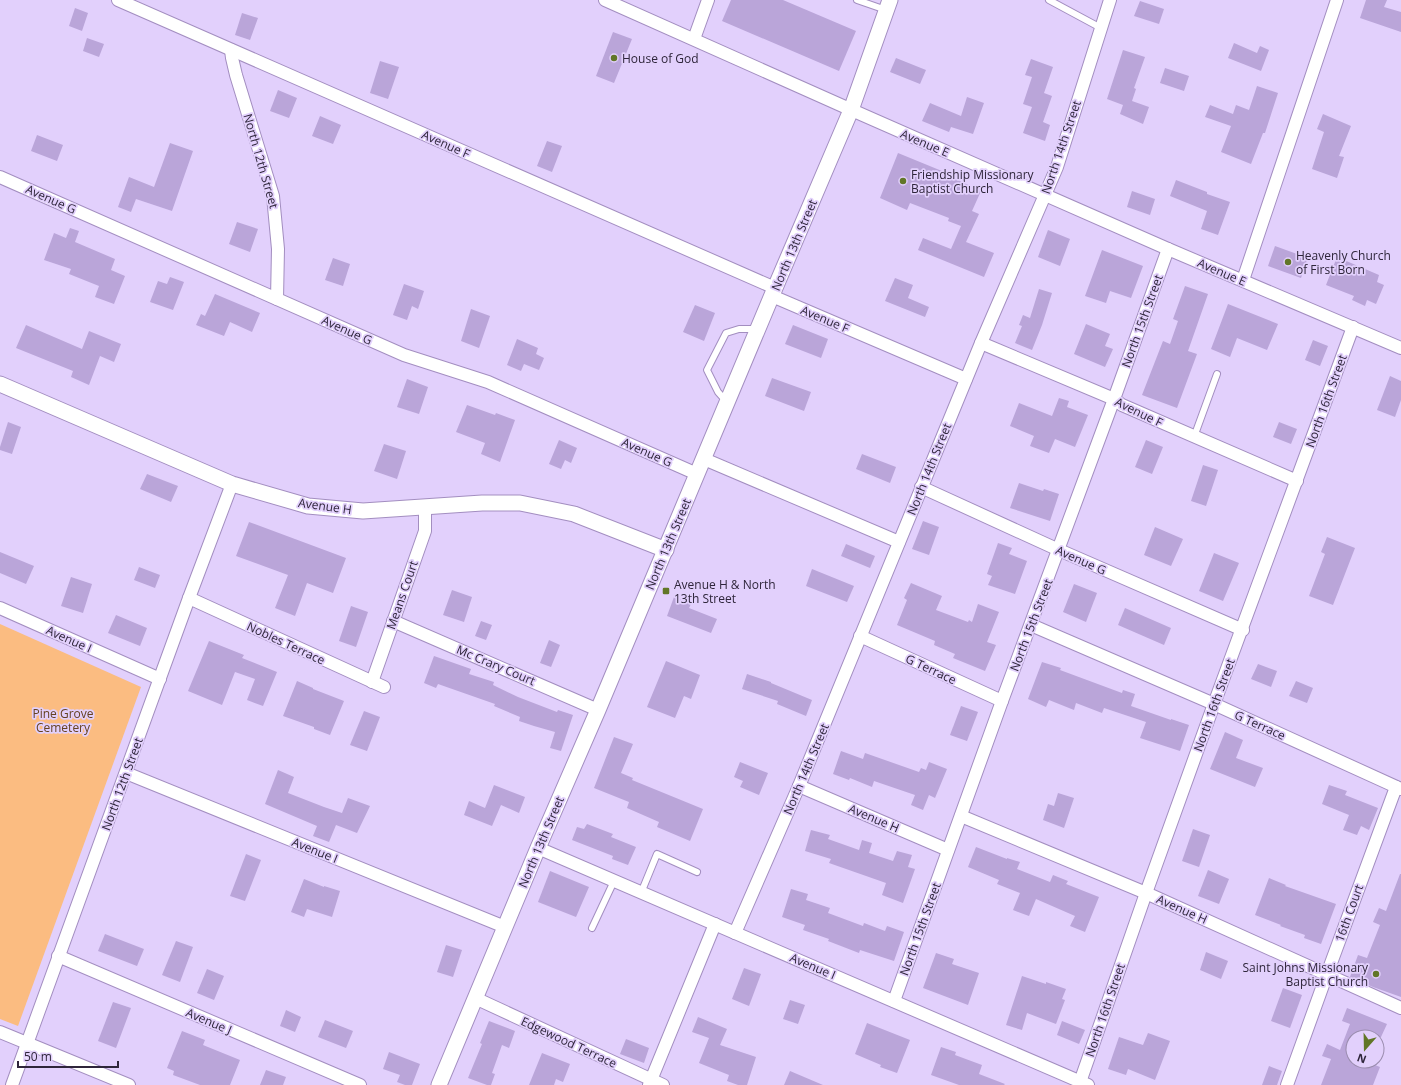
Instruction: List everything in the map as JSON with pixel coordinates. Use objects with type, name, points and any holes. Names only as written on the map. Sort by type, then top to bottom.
[{"type":"street","name":"Avenue F","points":[[118,0],[966,379]]},
{"type":"street","name":"Avenue E","points":[[605,0],[1168,249],[1401,348]]},
{"type":"street","points":[[694,39],[708,0]]},
{"type":"street","name":"North 14th Street","points":[[735,933],[799,786],[981,343],[1057,167],[1110,0]]},
{"type":"street","points":[[1243,280],[1337,0]]},
{"type":"street","name":"North 13th Street","points":[[439,1085],[851,110],[888,5]]},
{"type":"street","name":"North 12th Street","points":[[232,50],[232,58],[236,75],[273,196],[278,249],[277,299]]},
{"type":"street","name":"Avenue G","points":[[0,177],[404,355],[488,382],[697,474]]},
{"type":"street","name":"North 15th Street","points":[[894,1001],[1002,701],[1059,550],[1168,249]]},
{"type":"street","name":"North 16th Street","points":[[1082,1084],[1146,893],[1353,327]]},
{"type":"street","name":"Avenue F","points":[[981,343],[1297,481]]},
{"type":"street","name":"Avenue H","points":[[0,384],[232,484],[308,506],[363,511],[482,503],[520,503],[574,514],[666,550]]},
{"type":"street","points":[[704,459],[899,542]]},
{"type":"street","name":"North 12th Street","points":[[12,1085],[232,484]]},
{"type":"street","name":"Avenue G","points":[[921,488],[1242,630]]},
{"type":"street","name":"Means Court","points":[[372,682],[425,531],[425,506]]},
{"type":"street","name":"Nobles Terrace","points":[[189,598],[384,687]]},
{"type":"street","name":"Avenue I","points":[[0,608],[160,679]]},
{"type":"street","name":"Mc Crary Court","points":[[393,621],[598,710]]},
{"type":"street","name":"G Terrace","points":[[1031,625],[1214,704],[1399,788]]},
{"type":"street","name":"G Terrace","points":[[860,636],[1002,701]]},
{"type":"street","name":"Avenue I","points":[[126,773],[505,927]]},
{"type":"street","name":"Avenue H","points":[[799,786],[948,850]]},
{"type":"street","name":"16th Court","points":[[1287,1085],[1327,974],[1399,788]]},
{"type":"street","name":"Avenue H","points":[[961,816],[1146,893],[1401,1008]]},
{"type":"street","name":"Avenue I","points":[[538,848],[894,1001],[1082,1084]]},
{"type":"street","points":[[650,1082],[715,924]]},
{"type":"street","name":"Avenue J","points":[[58,956],[360,1085]]},
{"type":"street","name":"Edgewood Terrace","points":[[475,998],[650,1082],[663,1085]]},
{"type":"street","points":[[0,1032],[130,1085]]},
{"type":"lane","points":[[857,0],[888,5]]},
{"type":"lane","points":[[1049,0],[1101,28]]},
{"type":"lane","points":[[728,402],[718,392],[707,370],[726,333],[739,329],[758,329]]},
{"type":"lane","points":[[1194,437],[1217,374]]},
{"type":"lane","points":[[641,893],[657,854],[697,872]]},
{"type":"lane","points":[[592,928],[614,881]]},
{"type":"green space","name":"Pine Grove Cemetery","points":[[0,624],[141,687],[18,1026],[0,1019]]},
{"type":"building","points":[[731,0],[783,0],[856,31],[839,71],[722,21]]},
{"type":"building","points":[[1366,0],[1387,0],[1384,7],[1401,12],[1401,32],[1360,18]]},
{"type":"building","points":[[1140,1],[1164,9],[1159,24],[1134,16]]},
{"type":"building","points":[[75,8],[88,13],[82,31],[69,26]]},
{"type":"building","points":[[242,13],[258,18],[250,40],[235,35]]},
{"type":"building","name":"House of God","points":[[613,32],[632,39],[614,83],[596,76]]},
{"type":"building","points":[[87,38],[104,44],[99,57],[83,51]]},
{"type":"building","points":[[1234,43],[1257,53],[1260,46],[1269,50],[1261,71],[1228,58]]},
{"type":"building","points":[[1123,50],[1145,57],[1134,88],[1136,89],[1132,101],[1149,107],[1143,124],[1120,114],[1123,105],[1107,99]]},
{"type":"building","points":[[896,58],[926,70],[920,84],[890,72]]},
{"type":"building","points":[[1031,59],[1053,67],[1044,93],[1052,96],[1043,122],[1050,125],[1045,141],[1023,133],[1032,107],[1023,104],[1032,77],[1025,75]]},
{"type":"building","points":[[380,61],[399,67],[388,99],[370,93]]},
{"type":"building","points":[[1165,68],[1189,76],[1184,91],[1160,83]]},
{"type":"building","points":[[1257,86],[1278,93],[1265,133],[1263,133],[1251,164],[1221,152],[1231,126],[1205,117],[1210,105],[1233,114],[1236,105],[1249,110]]},
{"type":"building","points":[[278,90],[297,98],[289,118],[270,111]]},
{"type":"building","points":[[967,97],[984,103],[973,134],[951,127],[949,132],[922,121],[930,103],[961,116]]},
{"type":"building","points":[[1323,114],[1351,126],[1339,156],[1344,157],[1337,178],[1312,169],[1324,132],[1317,129]]},
{"type":"building","points":[[320,116],[341,125],[333,144],[312,136]]},
{"type":"building","points":[[37,135],[63,145],[57,161],[31,151]]},
{"type":"building","points":[[547,141],[562,146],[552,172],[537,166]]},
{"type":"building","points":[[170,143],[193,151],[172,211],[136,199],[131,212],[118,207],[129,177],[154,187]]},
{"type":"building","points":[[898,153],[959,178],[958,180],[981,191],[972,211],[979,214],[966,242],[994,253],[984,277],[918,250],[923,238],[951,249],[961,226],[948,221],[949,218],[910,203],[907,210],[880,198]]},
{"type":"building","points":[[1176,180],[1207,192],[1207,194],[1230,202],[1218,235],[1201,229],[1207,211],[1170,196]]},
{"type":"building","points":[[1132,191],[1155,199],[1150,215],[1127,207]]},
{"type":"building","points":[[237,222],[258,229],[250,252],[229,244]]},
{"type":"building","points":[[70,228],[79,231],[75,242],[115,259],[111,270],[125,276],[114,304],[95,297],[99,286],[69,274],[71,269],[44,260],[54,233],[66,238]]},
{"type":"building","points":[[1048,230],[1070,239],[1060,266],[1038,257]]},
{"type":"building","name":"Heavenly Church of First Born","points":[[1275,246],[1308,258],[1301,278],[1268,266]]},
{"type":"building","points":[[1102,250],[1143,266],[1131,298],[1110,291],[1106,303],[1085,296]]},
{"type":"building","points":[[1337,257],[1379,275],[1377,282],[1384,285],[1376,304],[1367,300],[1365,306],[1352,300],[1354,296],[1326,285]]},
{"type":"building","points":[[333,258],[350,264],[343,286],[325,280]]},
{"type":"building","points":[[170,277],[184,282],[173,310],[150,302],[158,281],[167,284]]},
{"type":"building","points":[[895,278],[913,285],[908,298],[929,307],[925,317],[885,301]]},
{"type":"building","points":[[404,284],[424,291],[418,309],[412,306],[407,320],[393,315]]},
{"type":"building","points":[[1185,286],[1208,294],[1188,351],[1197,354],[1177,408],[1142,395],[1163,341],[1170,344],[1178,321],[1173,319]]},
{"type":"building","points":[[1039,289],[1052,293],[1032,350],[1015,343],[1022,326],[1019,325],[1023,315],[1030,318]]},
{"type":"building","points":[[215,294],[260,313],[252,332],[230,322],[224,336],[196,325],[201,314],[205,316]]},
{"type":"building","points":[[1228,304],[1278,324],[1267,350],[1237,338],[1230,357],[1211,349]]},
{"type":"building","points":[[695,305],[715,313],[704,341],[683,332]]},
{"type":"building","points":[[471,309],[490,316],[479,348],[461,341]]},
{"type":"building","points":[[1086,324],[1110,334],[1105,346],[1113,349],[1105,367],[1074,354]]},
{"type":"building","points":[[26,325],[82,349],[89,331],[121,344],[114,362],[100,356],[89,385],[71,377],[73,371],[16,348]]},
{"type":"building","points":[[793,325],[828,339],[821,358],[785,344]]},
{"type":"building","points":[[517,339],[538,348],[536,354],[544,358],[539,370],[524,364],[521,371],[507,365]]},
{"type":"building","points":[[1313,340],[1328,346],[1320,366],[1305,360]]},
{"type":"building","points":[[1390,376],[1401,381],[1401,400],[1395,417],[1377,410]]},
{"type":"building","points":[[772,378],[811,392],[804,411],[765,396]]},
{"type":"building","points":[[407,379],[428,387],[419,414],[397,407]]},
{"type":"building","points":[[1059,398],[1069,401],[1067,407],[1088,415],[1075,447],[1055,439],[1049,453],[1030,446],[1034,436],[1010,426],[1019,403],[1052,416]]},
{"type":"building","points":[[467,405],[515,420],[500,462],[481,454],[485,443],[456,432]]},
{"type":"building","points":[[8,422],[21,427],[12,454],[0,450]]},
{"type":"building","points":[[1279,422],[1297,429],[1291,444],[1273,437]]},
{"type":"building","points":[[559,440],[577,448],[571,463],[565,460],[561,469],[549,464]]},
{"type":"building","points":[[1146,440],[1163,447],[1152,474],[1135,467]]},
{"type":"building","points":[[384,444],[406,451],[397,479],[374,471]]},
{"type":"building","points":[[862,454],[896,467],[890,483],[856,469]]},
{"type":"building","points":[[1203,465],[1218,470],[1206,506],[1191,501]]},
{"type":"building","points":[[147,474],[178,486],[171,502],[140,489]]},
{"type":"building","points":[[1019,483],[1043,491],[1044,489],[1059,494],[1050,521],[1010,508]]},
{"type":"building","points":[[923,521],[939,527],[929,555],[912,549]]},
{"type":"building","points":[[249,522],[346,558],[333,593],[307,583],[295,616],[275,608],[288,575],[236,556]]},
{"type":"building","points":[[1155,527],[1183,539],[1171,566],[1144,555]]},
{"type":"building","points":[[1327,537],[1355,548],[1333,605],[1309,596],[1325,554],[1321,552]]},
{"type":"building","points":[[998,543],[1012,548],[1009,554],[1027,561],[1015,594],[988,585],[992,576],[987,574]]},
{"type":"building","points":[[846,544],[875,556],[870,568],[841,556]]},
{"type":"building","points":[[0,552],[34,566],[26,584],[0,573]]},
{"type":"building","points":[[1214,553],[1239,563],[1223,601],[1199,591]]},
{"type":"building","points":[[139,567],[160,575],[155,588],[134,580]]},
{"type":"building","points":[[812,569],[854,586],[847,602],[806,586]]},
{"type":"building","points":[[71,577],[92,584],[83,613],[61,606]]},
{"type":"building","points":[[911,583],[942,596],[936,610],[968,622],[969,620],[972,622],[978,604],[999,612],[987,642],[996,645],[985,671],[953,658],[955,654],[934,645],[935,641],[897,625],[907,600],[904,598]]},
{"type":"building","points":[[1074,584],[1097,593],[1086,622],[1063,612]]},
{"type":"building","points":[[452,590],[472,597],[464,622],[443,615]]},
{"type":"building","points":[[674,597],[691,604],[689,608],[717,619],[711,633],[667,616]]},
{"type":"building","points":[[351,606],[368,612],[356,647],[339,641]]},
{"type":"building","points":[[1125,608],[1171,628],[1164,645],[1118,625]]},
{"type":"building","points":[[116,615],[147,628],[140,646],[108,633]]},
{"type":"building","points":[[481,621],[492,625],[486,640],[475,636]]},
{"type":"building","points":[[549,640],[560,645],[551,667],[540,663]]},
{"type":"building","points":[[209,641],[244,655],[242,658],[277,672],[263,706],[247,700],[255,679],[235,672],[222,705],[188,691]]},
{"type":"building","points":[[434,656],[471,669],[469,674],[494,682],[493,685],[518,697],[557,712],[558,710],[573,715],[561,751],[550,748],[555,732],[519,721],[520,717],[494,706],[495,704],[438,684],[436,688],[424,683]]},
{"type":"building","points":[[666,661],[700,675],[691,699],[684,696],[675,718],[647,707]]},
{"type":"building","points":[[1042,662],[1061,668],[1060,670],[1122,693],[1123,690],[1135,694],[1131,706],[1189,725],[1180,751],[1140,738],[1146,722],[1104,708],[1102,713],[1076,703],[1074,710],[1049,700],[1046,707],[1028,699]]},
{"type":"building","points":[[1258,664],[1277,671],[1271,687],[1251,679]]},
{"type":"building","points":[[747,674],[771,682],[812,700],[806,716],[777,704],[778,701],[742,689]]},
{"type":"building","points":[[297,681],[344,701],[330,735],[314,729],[314,727],[283,716]]},
{"type":"building","points":[[1296,681],[1313,688],[1307,703],[1289,696]]},
{"type":"building","points":[[961,706],[978,712],[967,741],[950,735]]},
{"type":"building","points":[[364,711],[380,717],[367,751],[350,745]]},
{"type":"building","points":[[1225,732],[1243,740],[1236,758],[1263,768],[1255,787],[1210,769]]},
{"type":"building","points":[[614,737],[633,744],[621,773],[633,778],[632,780],[703,809],[690,841],[657,827],[659,822],[627,808],[629,802],[594,788]]},
{"type":"building","points":[[841,751],[863,759],[865,753],[919,772],[921,768],[926,770],[929,762],[947,769],[935,798],[929,795],[923,810],[911,805],[915,795],[874,781],[872,787],[850,778],[849,780],[833,774]]},
{"type":"building","points":[[740,762],[768,773],[759,795],[740,787],[743,781],[734,777]]},
{"type":"building","points":[[278,770],[294,777],[288,793],[342,813],[348,798],[370,806],[357,833],[336,825],[329,842],[313,836],[317,826],[265,804]]},
{"type":"building","points":[[494,785],[525,797],[519,813],[501,805],[492,826],[464,815],[469,801],[485,808]]},
{"type":"building","points":[[1329,785],[1347,791],[1345,795],[1378,808],[1369,830],[1361,826],[1357,835],[1343,830],[1349,815],[1322,804]]},
{"type":"building","points":[[1058,793],[1074,798],[1064,828],[1043,820],[1048,804],[1054,806]]},
{"type":"building","points":[[587,824],[613,834],[611,837],[636,847],[628,865],[612,859],[613,856],[572,840],[577,827],[584,829]]},
{"type":"building","points":[[1193,829],[1210,835],[1199,867],[1182,861]]},
{"type":"building","points":[[811,830],[830,835],[828,839],[859,850],[862,840],[872,843],[869,853],[893,861],[897,851],[912,855],[908,867],[915,869],[903,903],[882,895],[886,883],[829,863],[831,859],[805,851]]},
{"type":"building","points":[[976,847],[1007,859],[1020,862],[1017,869],[1050,882],[1053,875],[1068,881],[1066,884],[1099,897],[1085,932],[1070,926],[1075,916],[1036,899],[1029,916],[1013,910],[1020,893],[997,884],[999,880],[968,867]]},
{"type":"building","points":[[246,854],[261,860],[245,901],[230,896]]},
{"type":"building","points":[[1208,870],[1229,879],[1219,904],[1198,896]]},
{"type":"building","points":[[550,871],[589,887],[576,917],[538,902]]},
{"type":"building","points":[[1400,874],[1401,997],[1350,977],[1358,955],[1367,958],[1380,925],[1373,922],[1379,908],[1386,911]]},
{"type":"building","points":[[1269,878],[1286,885],[1285,886],[1336,904],[1321,944],[1304,938],[1305,935],[1255,915]]},
{"type":"building","points":[[304,879],[324,887],[340,891],[332,917],[307,909],[304,917],[291,912]]},
{"type":"building","points":[[791,889],[808,894],[806,900],[830,908],[828,913],[863,926],[864,923],[885,931],[887,926],[904,932],[894,961],[860,950],[859,953],[828,941],[829,939],[803,930],[805,925],[782,917]]},
{"type":"building","points":[[105,934],[144,949],[137,966],[98,951]]},
{"type":"building","points":[[176,941],[193,947],[180,982],[162,975]]},
{"type":"building","points":[[446,945],[462,950],[453,977],[437,972]]},
{"type":"building","points":[[1206,952],[1228,961],[1221,979],[1200,970]]},
{"type":"building","points":[[936,953],[954,959],[952,964],[979,973],[968,1005],[923,988]]},
{"type":"building","points":[[744,968],[761,974],[749,1006],[732,999]]},
{"type":"building","points":[[207,969],[224,976],[214,1000],[197,993]]},
{"type":"building","points":[[1022,976],[1066,989],[1062,999],[1065,1000],[1056,1024],[1027,1013],[1022,1030],[1006,1025]]},
{"type":"building","points":[[1283,988],[1302,995],[1290,1028],[1271,1021]]},
{"type":"building","points":[[790,1000],[805,1005],[798,1024],[783,1019]]},
{"type":"building","points":[[113,1002],[131,1008],[116,1048],[98,1041]]},
{"type":"building","points":[[1347,1008],[1387,1024],[1385,1029],[1348,1029],[1350,1024],[1342,1021]]},
{"type":"building","points":[[286,1010],[301,1017],[295,1032],[280,1026]]},
{"type":"building","points":[[698,1017],[727,1029],[720,1045],[756,1057],[747,1085],[738,1085],[727,1081],[729,1075],[699,1063],[709,1038],[692,1032]]},
{"type":"building","points":[[325,1020],[353,1031],[346,1048],[318,1037]]},
{"type":"building","points":[[489,1021],[515,1031],[509,1048],[502,1045],[492,1073],[495,1074],[491,1085],[487,1085],[468,1078],[482,1044],[480,1043]]},
{"type":"building","points":[[1062,1021],[1085,1030],[1079,1044],[1057,1035]]},
{"type":"building","points":[[867,1023],[910,1040],[897,1073],[880,1067],[881,1065],[855,1054]]},
{"type":"building","points":[[182,1031],[205,1040],[203,1045],[240,1060],[230,1085],[200,1085],[173,1075],[174,1071],[167,1068]]},
{"type":"building","points":[[1148,1033],[1170,1041],[1155,1080],[1128,1069],[1126,1075],[1108,1069],[1119,1037],[1143,1045]]},
{"type":"building","points":[[1345,1037],[1345,1069],[1379,1069],[1373,1085],[1321,1085],[1331,1059],[1322,1056],[1327,1044],[1340,1050]]},
{"type":"building","points":[[626,1039],[649,1048],[644,1063],[620,1054]]},
{"type":"building","points":[[941,1047],[956,1052],[955,1055],[982,1065],[979,1074],[1005,1084],[959,1085],[931,1075]]},
{"type":"building","points":[[389,1052],[420,1064],[412,1085],[405,1085],[397,1082],[400,1075],[383,1069]]},
{"type":"building","points":[[542,1053],[570,1064],[563,1082],[556,1079],[554,1085],[529,1085]]},
{"type":"building","points":[[1269,1066],[1282,1071],[1277,1085],[1262,1085]]},
{"type":"building","points":[[266,1070],[286,1077],[283,1085],[260,1085]]},
{"type":"building","points":[[790,1071],[823,1085],[784,1085]]},
{"type":"place","name":"House of God","points":[[614,58]]},
{"type":"place","name":"Friendship Missionary Baptist Church","points":[[903,181]]},
{"type":"place","name":"Heavenly Church of First Born","points":[[1288,262]]},
{"type":"place","name":"Avenue H & North 13th Street","points":[[666,591]]},
{"type":"place","name":"Saint Johns Missionary Baptist Church","points":[[1376,974]]}]
